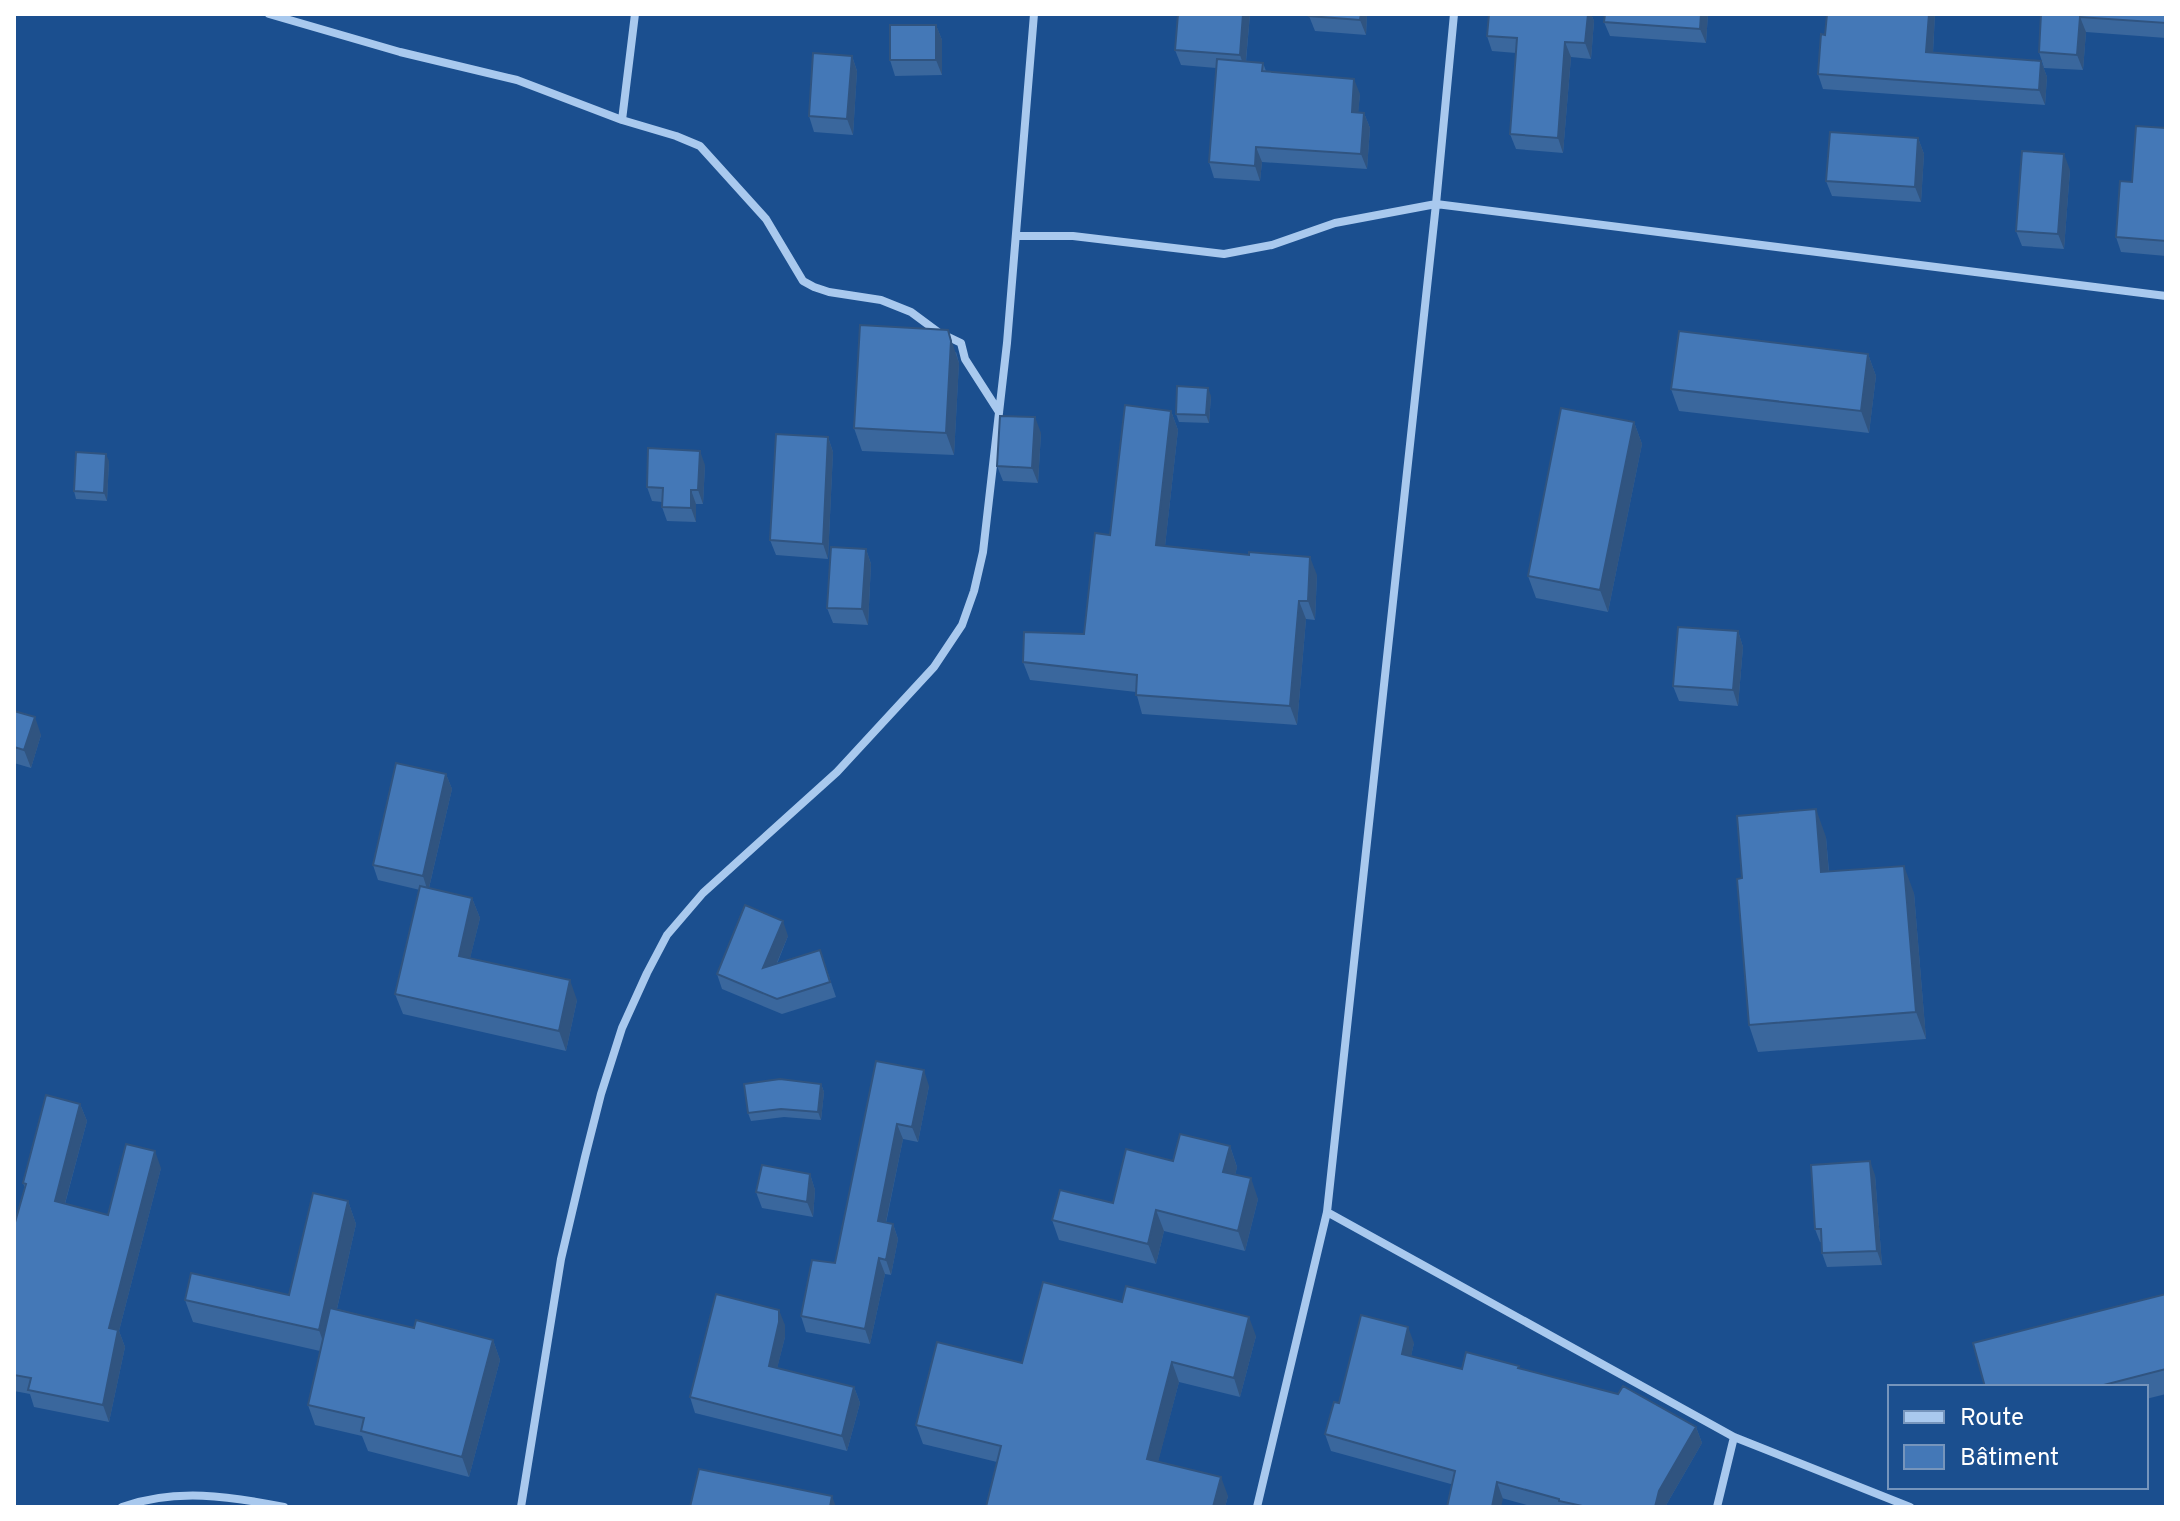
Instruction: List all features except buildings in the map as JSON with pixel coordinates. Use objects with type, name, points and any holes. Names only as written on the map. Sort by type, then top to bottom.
[{"type":"street","points":[[269,14],[400,52],[517,80],[700,146],[766,219],[803,281],[829,292],[881,300],[911,312],[938,332],[961,343],[965,359],[1000,413]]},
{"type":"street","points":[[622,120],[635,14]]},
{"type":"street","points":[[521,1507],[561,1259],[601,1094],[622,1028],[647,973],[667,935],[683,914],[837,772],[934,667],[962,625],[974,591],[983,552],[1000,413],[1034,14]]},
{"type":"street","points":[[1257,1507],[1327,1212],[1454,14]]},
{"type":"street","points":[[1017,236],[1073,236],[1224,254],[1272,245],[1335,223],[1436,204],[2166,296]]},
{"type":"street","points":[[1327,1212],[1734,1437],[1910,1507]]},
{"type":"street","points":[[1717,1507],[1734,1437]]},
{"type":"street","points":[[122,1507],[144,1499],[191,1495],[284,1507]]}]
